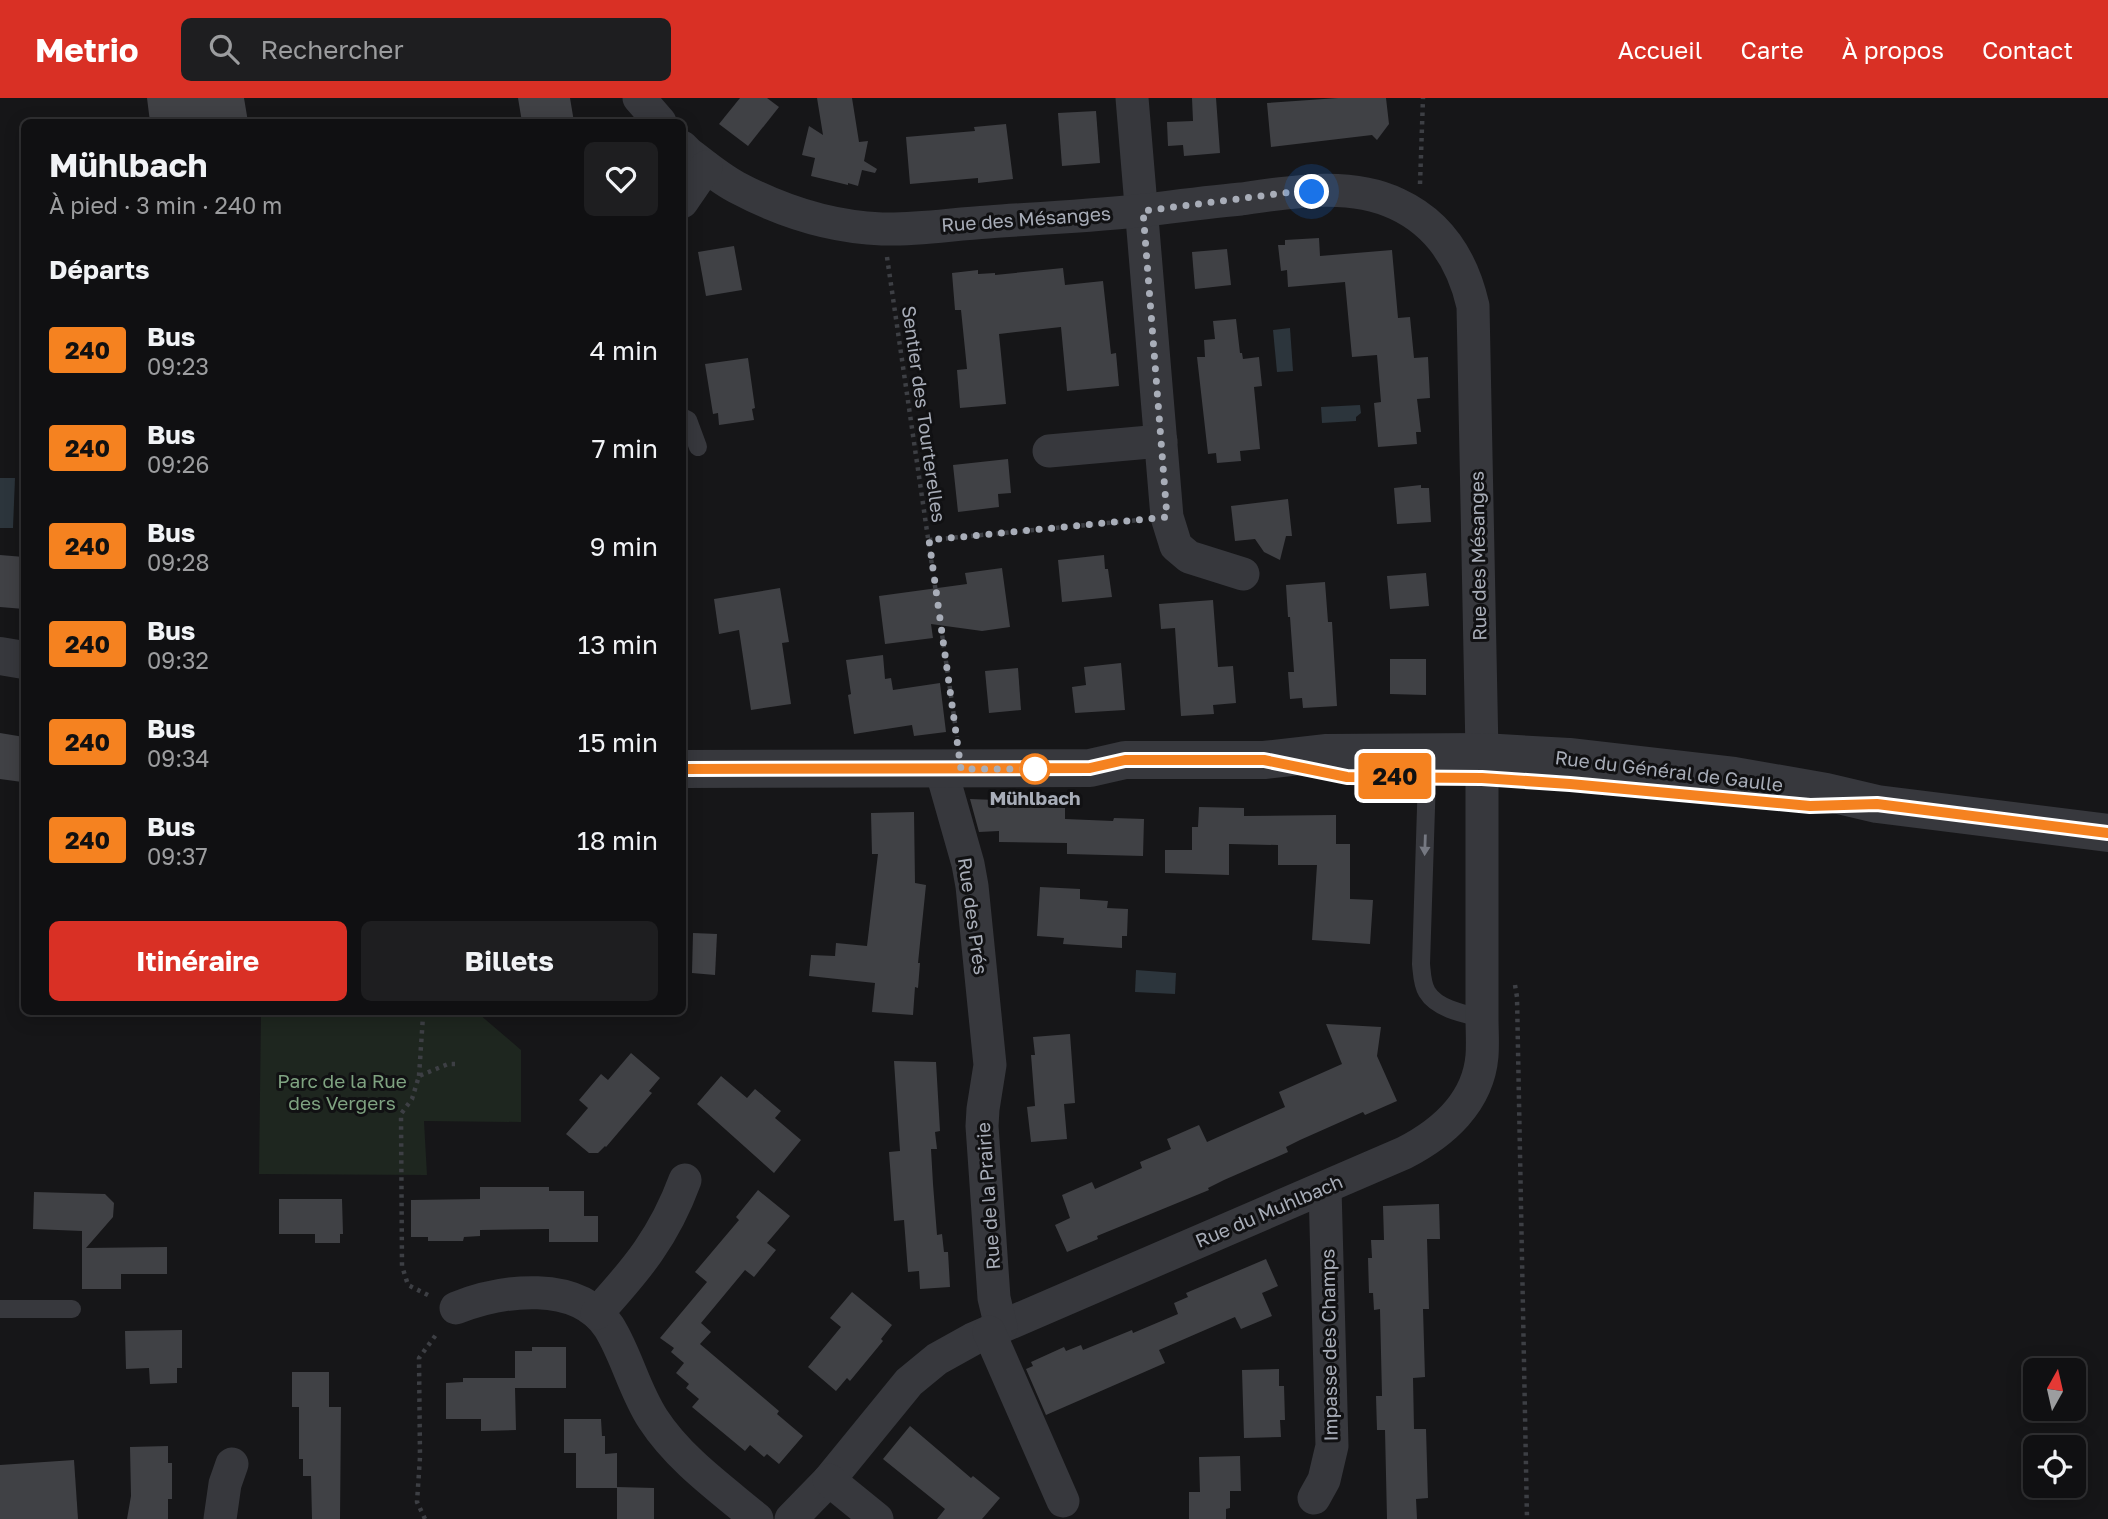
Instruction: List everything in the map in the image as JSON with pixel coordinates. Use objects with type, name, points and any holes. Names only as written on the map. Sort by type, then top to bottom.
[{"type":"street","points":[[639,98],[657,119]]},
{"type":"street","points":[[1132,98],[1167,517],[1176,546],[1189,557],[1243,574]]},
{"type":"street","points":[[686,187],[694,157]]},
{"type":"street","name":"Rue des Mésanges","points":[[694,157],[734,186],[792,212],[832,223],[884,229],[1143,211],[1292,192],[1331,191],[1376,197],[1396,203],[1419,216],[1447,244],[1459,263],[1473,306],[1482,765]]},
{"type":"street","points":[[1049,451],[1161,441]]},
{"type":"street","points":[[0,656],[21,660]]},
{"type":"street","name":"Rue du Général de Gaulle","points":[[686,769],[1090,768],[1125,760],[1264,760],[1327,753],[1482,765],[1593,760],[1734,776],[1877,804],[2108,833]]},
{"type":"street","name":"Rue du Général de Gaulle","points":[[1264,760],[1347,777],[1427,777],[1482,765]]},
{"type":"street","name":"Rue du Muhlbach","points":[[791,1519],[829,1480],[890,1402],[921,1370],[951,1350],[1425,1143],[1452,1120],[1471,1093],[1482,1057],[1482,765]]},
{"type":"street","name":"Rue des Prés","points":[[951,769],[972,886],[986,1024]]},
{"type":"street","name":"Rue de la Prairie","points":[[986,1024],[990,1065],[982,1136],[995,1329],[1063,1502]]},
{"type":"street","points":[[597,1313],[654,1245],[674,1210],[685,1180]]},
{"type":"street","name":"Impasse des Champs","points":[[1314,1498],[1324,1480],[1332,1446],[1325,1188]]},
{"type":"street","points":[[456,1308],[489,1296],[541,1293],[581,1302],[597,1313],[614,1337],[638,1393],[667,1438],[692,1464],[757,1519]]},
{"type":"street","points":[[220,1519],[225,1484],[232,1464]]},
{"type":"street","points":[[829,1480],[877,1519]]},
{"type":"lane","points":[[686,419],[698,447]]},
{"type":"lane","points":[[1427,777],[1421,964],[1423,979],[1427,992],[1434,999],[1456,1012],[1482,1018]]},
{"type":"lane","points":[[0,1309],[72,1309]]},
{"type":"path","points":[[1419,216],[1423,98]]},
{"type":"path","name":"Sentier des Tourterelles","points":[[884,229],[929,540],[951,769]]},
{"type":"path","points":[[929,540],[1167,517]]},
{"type":"path","points":[[1514,975],[1517,997],[1527,1519]]},
{"type":"path","points":[[424,1016],[419,1076],[412,1099],[401,1114],[402,1266],[408,1284],[456,1308],[419,1358],[421,1457],[417,1502],[425,1519]]},
{"type":"path","points":[[419,1076],[448,1063],[455,1064]]},
{"type":"green space","name":"Parc de la Rue des Vergers","points":[[261,1015],[480,1015],[521,1050],[521,1122],[424,1121],[427,1175],[259,1174]]},
{"type":"shaded area","points":[[1290,328],[1293,371],[1277,372],[1273,330]]},
{"type":"shaded area","points":[[1360,405],[1361,413],[1356,417],[1356,421],[1322,423],[1321,407]]},
{"type":"shaded area","points":[[0,478],[15,478],[13,528],[0,528]]},
{"type":"shaded area","points":[[1136,970],[1176,973],[1175,994],[1135,992]]},
{"type":"building","points":[[147,98],[244,98],[248,119],[150,119]]},
{"type":"building","points":[[518,98],[570,98],[574,119],[522,119]]},
{"type":"building","points":[[740,98],[767,98],[779,107],[748,146],[719,124]]},
{"type":"building","points":[[817,98],[852,98],[859,142],[868,141],[864,161],[877,169],[875,173],[862,170],[858,186],[811,176],[815,158],[802,155],[809,126],[823,135]]},
{"type":"building","points":[[1192,98],[1216,98],[1220,153],[1184,156],[1183,145],[1168,146],[1167,122],[1193,121]]},
{"type":"building","points":[[1386,98],[1389,124],[1377,140],[1372,135],[1271,147],[1267,103]]},
{"type":"building","points":[[1096,111],[1100,163],[1062,166],[1058,113]]},
{"type":"building","points":[[1006,124],[1013,179],[978,183],[978,178],[910,184],[906,137],[975,131],[974,127]]},
{"type":"building","points":[[1319,238],[1320,256],[1392,250],[1398,318],[1410,317],[1414,358],[1428,357],[1430,398],[1417,399],[1421,432],[1416,432],[1417,444],[1378,447],[1374,403],[1381,402],[1377,355],[1352,357],[1345,282],[1288,287],[1287,270],[1281,271],[1278,245],[1285,245],[1285,240]]},
{"type":"building","points":[[734,246],[742,290],[706,296],[698,252]]},
{"type":"building","points":[[1227,249],[1231,285],[1195,289],[1192,252]]},
{"type":"building","points":[[1063,268],[1065,285],[1103,281],[1111,354],[1116,353],[1119,386],[1067,391],[1061,327],[999,334],[1006,404],[960,408],[957,370],[967,369],[961,310],[955,310],[952,273],[978,270],[978,274],[995,275]]},
{"type":"building","points":[[1236,319],[1243,359],[1259,357],[1262,386],[1254,387],[1260,449],[1240,451],[1241,461],[1217,463],[1216,453],[1208,454],[1197,357],[1205,357],[1204,340],[1215,339],[1213,321]]},
{"type":"building","points":[[748,358],[755,408],[752,409],[754,420],[719,425],[718,413],[713,414],[705,364]]},
{"type":"building","points":[[1008,459],[1011,493],[998,494],[999,507],[958,512],[953,465]]},
{"type":"building","points":[[1421,485],[1421,488],[1429,488],[1431,522],[1397,524],[1394,488]]},
{"type":"building","points":[[1288,499],[1292,536],[1286,536],[1280,560],[1264,552],[1255,539],[1235,541],[1231,506]]},
{"type":"building","points":[[0,555],[21,557],[21,609],[0,607]]},
{"type":"building","points":[[1104,555],[1112,597],[1062,602],[1058,560]]},
{"type":"building","points":[[1002,568],[1010,627],[982,631],[931,624],[933,638],[885,644],[879,596],[967,584],[965,573]]},
{"type":"building","points":[[1426,573],[1429,606],[1390,609],[1387,576]]},
{"type":"building","points":[[1325,582],[1328,622],[1332,622],[1337,706],[1303,708],[1302,698],[1290,699],[1288,672],[1294,672],[1286,585]]},
{"type":"building","points":[[780,588],[789,642],[782,643],[791,704],[751,710],[739,630],[719,634],[714,599]]},
{"type":"building","points":[[1213,600],[1218,667],[1233,666],[1236,703],[1213,705],[1214,714],[1181,716],[1175,628],[1161,629],[1159,604]]},
{"type":"building","points":[[883,655],[885,679],[891,678],[893,690],[940,683],[946,732],[914,736],[912,725],[854,734],[846,660]]},
{"type":"building","points":[[1390,659],[1426,659],[1426,695],[1390,694]]},
{"type":"building","points":[[1121,663],[1125,710],[1075,713],[1072,687],[1086,685],[1084,667]]},
{"type":"building","points":[[1018,668],[1021,710],[989,713],[985,671]]},
{"type":"building","points":[[0,733],[21,736],[21,782],[0,779]]},
{"type":"building","points":[[970,799],[996,800],[996,807],[1065,808],[1065,819],[1144,819],[1143,856],[1067,854],[1067,843],[999,842],[999,831],[979,832]]},
{"type":"building","points":[[1199,807],[1244,808],[1244,816],[1336,815],[1336,844],[1350,844],[1350,899],[1373,900],[1370,944],[1312,940],[1317,865],[1278,865],[1278,845],[1229,844],[1229,875],[1165,873],[1165,850],[1192,850],[1192,827],[1198,827]]},
{"type":"building","points":[[914,812],[915,883],[926,885],[918,988],[915,987],[913,1015],[872,1012],[875,983],[809,976],[811,955],[835,956],[836,943],[867,946],[878,854],[872,854],[871,813]]},
{"type":"building","points":[[1040,887],[1080,889],[1080,899],[1108,901],[1107,908],[1128,909],[1127,936],[1122,936],[1122,948],[1063,944],[1064,938],[1037,936]]},
{"type":"building","points":[[693,933],[717,934],[715,975],[692,973]]},
{"type":"building","points":[[1326,1024],[1381,1027],[1377,1056],[1397,1101],[1365,1115],[1363,1112],[1300,1140],[1286,1147],[1288,1152],[1224,1180],[1208,1188],[1209,1190],[1097,1236],[1098,1239],[1067,1252],[1055,1225],[1070,1218],[1062,1195],[1092,1182],[1095,1189],[1142,1168],[1140,1162],[1171,1149],[1167,1139],[1199,1125],[1207,1142],[1285,1107],[1279,1092],[1342,1064]]},
{"type":"building","points":[[1070,1034],[1075,1103],[1064,1104],[1067,1139],[1031,1142],[1027,1107],[1035,1106],[1031,1055],[1035,1055],[1033,1037]]},
{"type":"building","points":[[631,1053],[660,1078],[649,1091],[652,1093],[606,1147],[598,1153],[589,1153],[566,1134],[588,1108],[579,1100],[601,1074],[608,1080]]},
{"type":"building","points":[[894,1061],[936,1062],[940,1131],[935,1132],[937,1149],[931,1149],[933,1184],[937,1235],[942,1234],[944,1252],[948,1252],[950,1287],[920,1289],[919,1271],[908,1272],[904,1220],[894,1221],[889,1152],[900,1151]]},
{"type":"building","points":[[721,1076],[747,1098],[755,1089],[781,1111],[775,1118],[801,1140],[774,1173],[697,1104]]},
{"type":"building","points":[[480,1187],[549,1187],[549,1191],[584,1191],[584,1216],[598,1216],[598,1242],[549,1242],[549,1229],[480,1230],[480,1236],[464,1237],[463,1241],[428,1241],[428,1237],[411,1237],[411,1200],[480,1199]]},
{"type":"building","points":[[758,1190],[790,1216],[767,1243],[776,1250],[754,1277],[745,1270],[701,1323],[711,1332],[700,1344],[779,1411],[777,1414],[803,1436],[779,1464],[767,1454],[764,1457],[750,1445],[745,1451],[692,1407],[699,1399],[686,1388],[689,1384],[676,1373],[684,1363],[671,1352],[674,1348],[660,1338],[707,1282],[695,1272],[739,1220],[736,1217]]},
{"type":"building","points":[[34,1192],[105,1194],[114,1203],[113,1217],[86,1248],[167,1247],[167,1274],[121,1274],[121,1289],[82,1289],[82,1231],[33,1229]]},
{"type":"building","points":[[279,1199],[342,1199],[343,1234],[340,1234],[340,1243],[315,1243],[315,1234],[279,1234]]},
{"type":"building","points":[[1439,1204],[1440,1239],[1427,1239],[1429,1309],[1423,1309],[1425,1377],[1413,1378],[1414,1429],[1426,1429],[1428,1498],[1416,1499],[1417,1519],[1387,1519],[1385,1430],[1377,1430],[1376,1396],[1382,1396],[1380,1309],[1374,1310],[1373,1293],[1369,1293],[1368,1258],[1372,1258],[1371,1240],[1384,1240],[1383,1206]]},
{"type":"building","points":[[1266,1259],[1278,1286],[1262,1293],[1272,1316],[1241,1329],[1235,1317],[1159,1350],[1165,1363],[1046,1415],[1026,1369],[1033,1366],[1031,1362],[1064,1347],[1066,1351],[1081,1345],[1083,1350],[1178,1314],[1174,1303],[1188,1297],[1186,1293]]},
{"type":"building","points":[[852,1292],[892,1325],[881,1339],[883,1341],[850,1381],[847,1378],[836,1391],[808,1367],[841,1327],[830,1318]]},
{"type":"building","points":[[182,1330],[182,1368],[177,1368],[177,1383],[150,1384],[149,1368],[126,1369],[125,1331]]},
{"type":"building","points":[[532,1347],[566,1347],[566,1388],[515,1388],[516,1430],[481,1431],[481,1419],[446,1419],[446,1383],[463,1382],[463,1378],[515,1378],[515,1351],[532,1351]]},
{"type":"building","points":[[1279,1369],[1279,1386],[1284,1386],[1285,1420],[1280,1420],[1281,1437],[1244,1438],[1242,1370]]},
{"type":"building","points":[[292,1372],[329,1372],[329,1407],[341,1407],[340,1519],[312,1519],[311,1476],[303,1476],[303,1459],[299,1459],[299,1407],[292,1407]]},
{"type":"building","points":[[564,1419],[601,1419],[605,1454],[617,1453],[617,1488],[576,1488],[576,1453],[564,1453]]},
{"type":"building","points":[[910,1426],[971,1478],[973,1476],[1000,1498],[982,1519],[937,1519],[945,1509],[883,1459]]},
{"type":"building","points":[[168,1446],[168,1463],[172,1463],[172,1499],[168,1499],[168,1519],[127,1519],[131,1496],[130,1447]]},
{"type":"building","points":[[1240,1456],[1241,1491],[1230,1491],[1230,1508],[1226,1509],[1226,1519],[1189,1519],[1189,1492],[1200,1492],[1199,1457]]},
{"type":"building","points":[[74,1460],[78,1519],[0,1519],[0,1465]]},
{"type":"building","points":[[617,1487],[654,1488],[654,1519],[617,1519]]},
{"type":"bus line","name":"240","points":[[686,769],[1090,768],[1125,760],[1264,760],[1347,777],[1482,778],[1810,806],[1877,804],[2108,833]]},
{"type":"place","name":"Mühlbach","points":[[1035,769]]},
{"type":"route","points":[[1035,769],[961,769],[929,540],[1167,517],[1143,211],[1292,192],[1312,192]]}]
